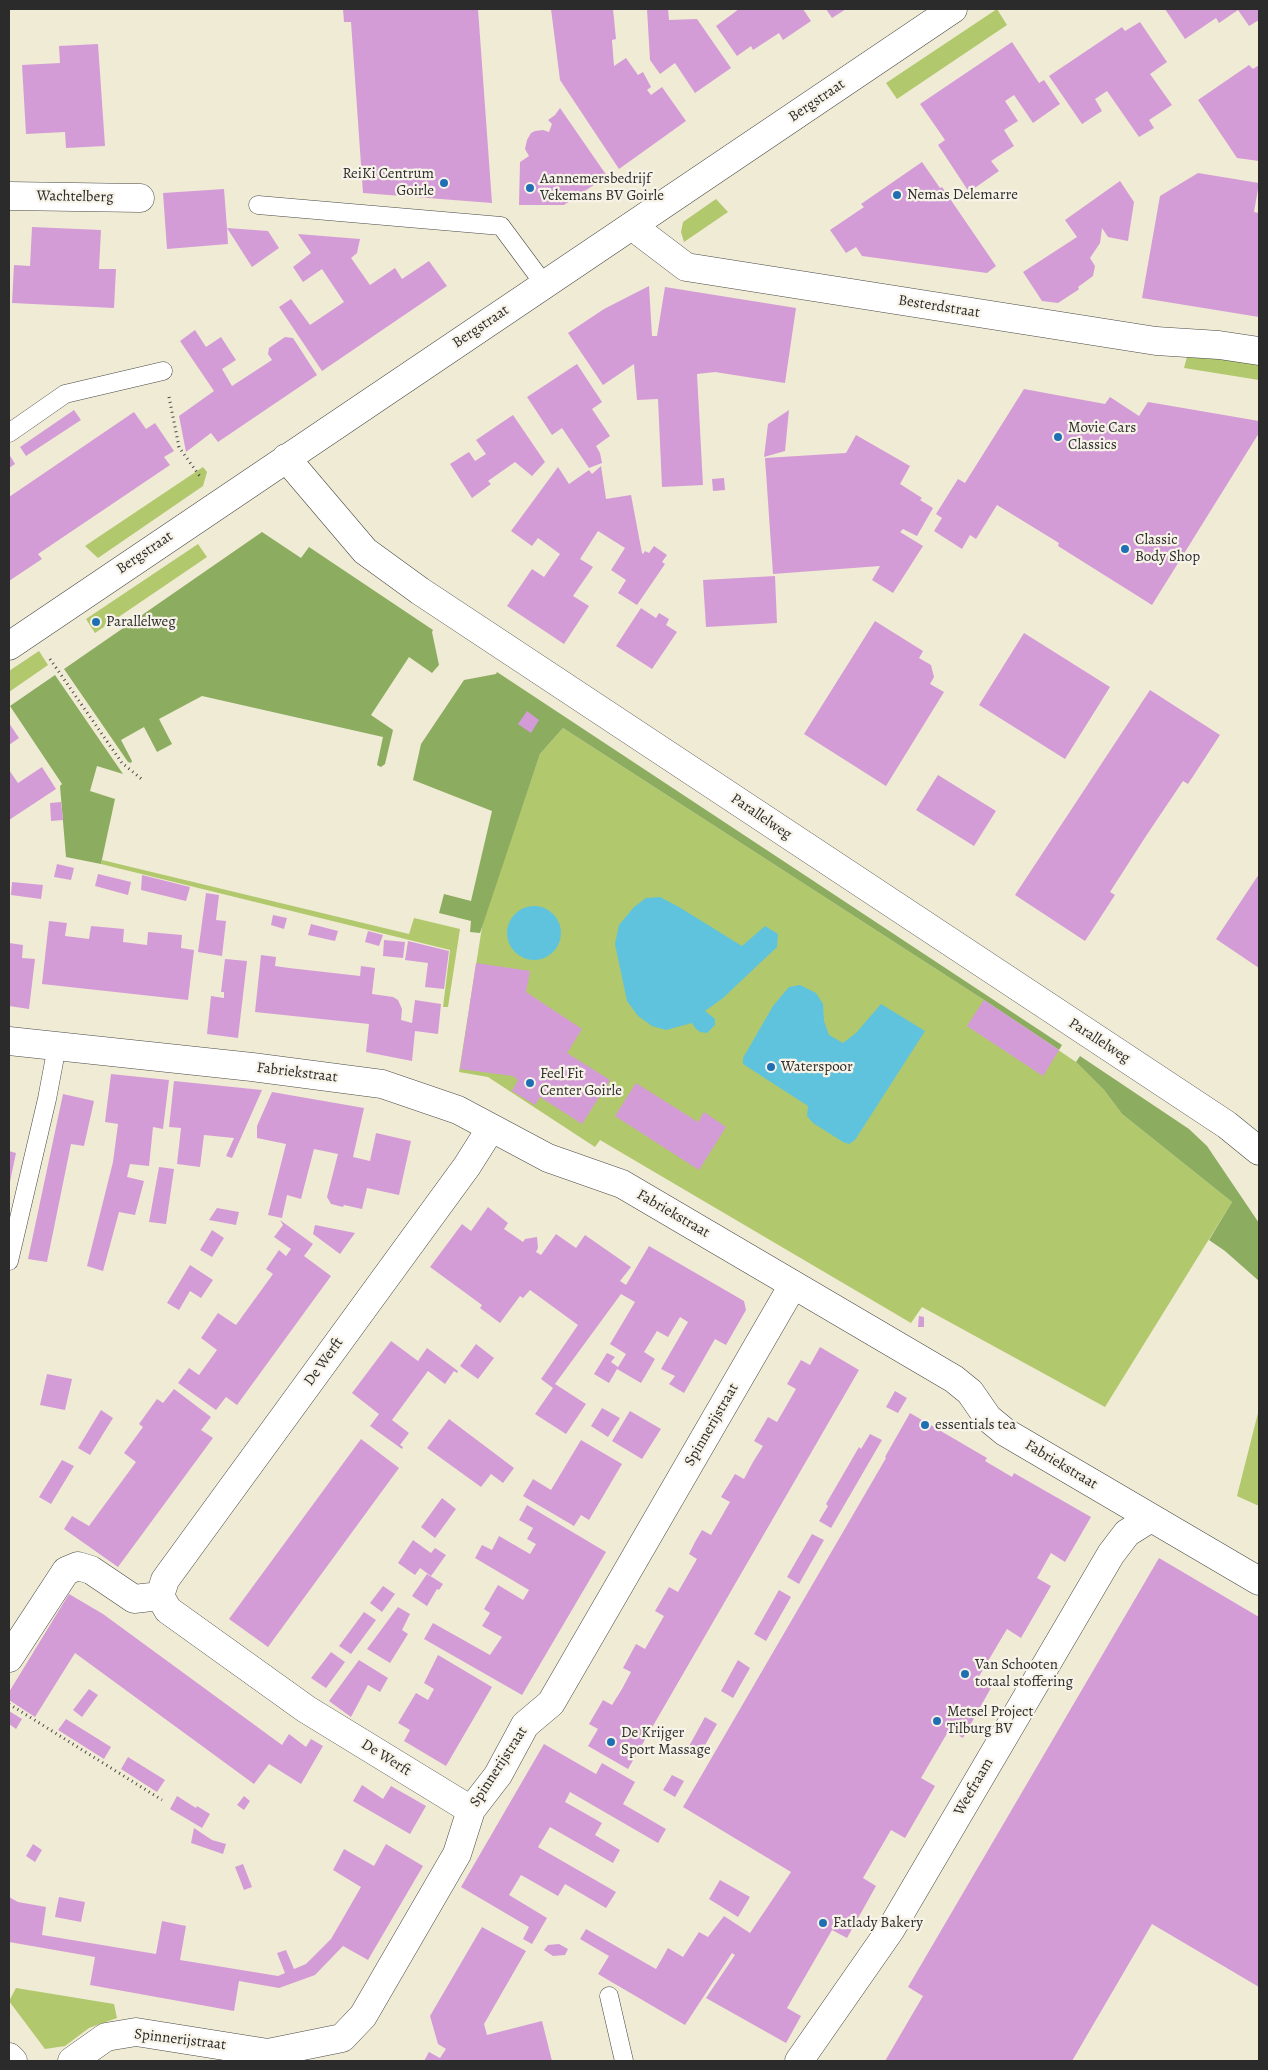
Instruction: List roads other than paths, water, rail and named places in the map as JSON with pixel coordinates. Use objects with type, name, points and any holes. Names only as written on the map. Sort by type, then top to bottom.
[{"type":"street","name":"Bergstraat","points":[[19,638],[952,9]]},
{"type":"street","name":"Wachtelberg","points":[[9,196],[140,198]]},
{"type":"street","name":"Besterdstraat","points":[[632,226],[686,267],[1156,341],[1218,345],[1259,351]]},
{"type":"street","name":"Parallelweg","points":[[286,458],[365,551],[420,591],[1219,1120],[1259,1151]]},
{"type":"street","name":"Fabriekstraat","points":[[9,1041],[252,1067],[382,1084],[458,1110],[548,1158],[622,1184],[954,1378],[970,1392],[988,1418],[1005,1432],[1259,1581]]},
{"type":"street","name":"De Werft","points":[[471,1810],[306,1708],[168,1610],[160,1596],[165,1580],[461,1174],[491,1128]]},
{"type":"street","name":"Spinnerijstraat","points":[[72,2061],[106,2036],[136,2032],[268,2052],[342,2038],[363,2016],[457,1854],[471,1810],[498,1775],[525,1725],[551,1703],[793,1285]]},
{"type":"street","name":"Weefraam","points":[[799,2061],[891,1930],[1111,1554],[1127,1533],[1151,1518]]},
{"type":"street","points":[[9,1658],[66,1571],[78,1566],[91,1570],[134,1599],[160,1596]]},
{"type":"street","points":[[9,2057],[13,2061]]},
{"type":"lane","points":[[258,206],[501,226],[544,284]]},
{"type":"lane","points":[[9,433],[65,394],[163,371]]},
{"type":"lane","points":[[9,1261],[47,1099],[57,1046]]},
{"type":"lane","points":[[609,1996],[624,2061]]},
{"type":"water","points":[[660,897],[742,946],[765,926],[778,934],[777,947],[723,998],[705,1011],[715,1019],[715,1025],[707,1033],[700,1032],[692,1023],[666,1030],[652,1026],[638,1016],[627,1001],[615,944],[619,925],[634,907],[646,898]]},
{"type":"water","points":[[529,906],[539,906],[549,910],[557,918],[561,933],[557,948],[549,956],[539,960],[529,960],[519,956],[511,948],[507,938],[507,928],[511,918],[519,910]]},
{"type":"water","points":[[800,985],[816,993],[823,1004],[824,1021],[829,1035],[843,1043],[856,1033],[881,1004],[925,1031],[855,1140],[849,1144],[813,1123],[807,1116],[808,1106],[743,1064],[743,1058],[773,1006],[789,987]]},
{"type":"place","name":"ReiKi Centrum Goirle","points":[[444,183]]},
{"type":"place","name":"Aannemersbedrijf Vekemans BV Goirle","points":[[530,188]]},
{"type":"place","name":"Nemas Delemarre","points":[[897,195]]},
{"type":"place","name":"Movie Cars Classics","points":[[1058,437]]},
{"type":"place","name":"Classic Body Shop","points":[[1125,549]]},
{"type":"place","name":"Parallelweg","points":[[96,622]]},
{"type":"place","name":"Waterspoor","points":[[771,1067]]},
{"type":"place","name":"Feel Fit Center Goirle","points":[[530,1083]]},
{"type":"place","name":"essentials tea","points":[[925,1425]]},
{"type":"place","name":"Van Schooten totaal stoffering","points":[[965,1674]]},
{"type":"place","name":"Metsel Project Tilburg BV","points":[[937,1721]]},
{"type":"place","name":"De Krijger Sport Massage","points":[[611,1742]]},
{"type":"place","name":"Fatlady Bakery","points":[[823,1923]]}]
